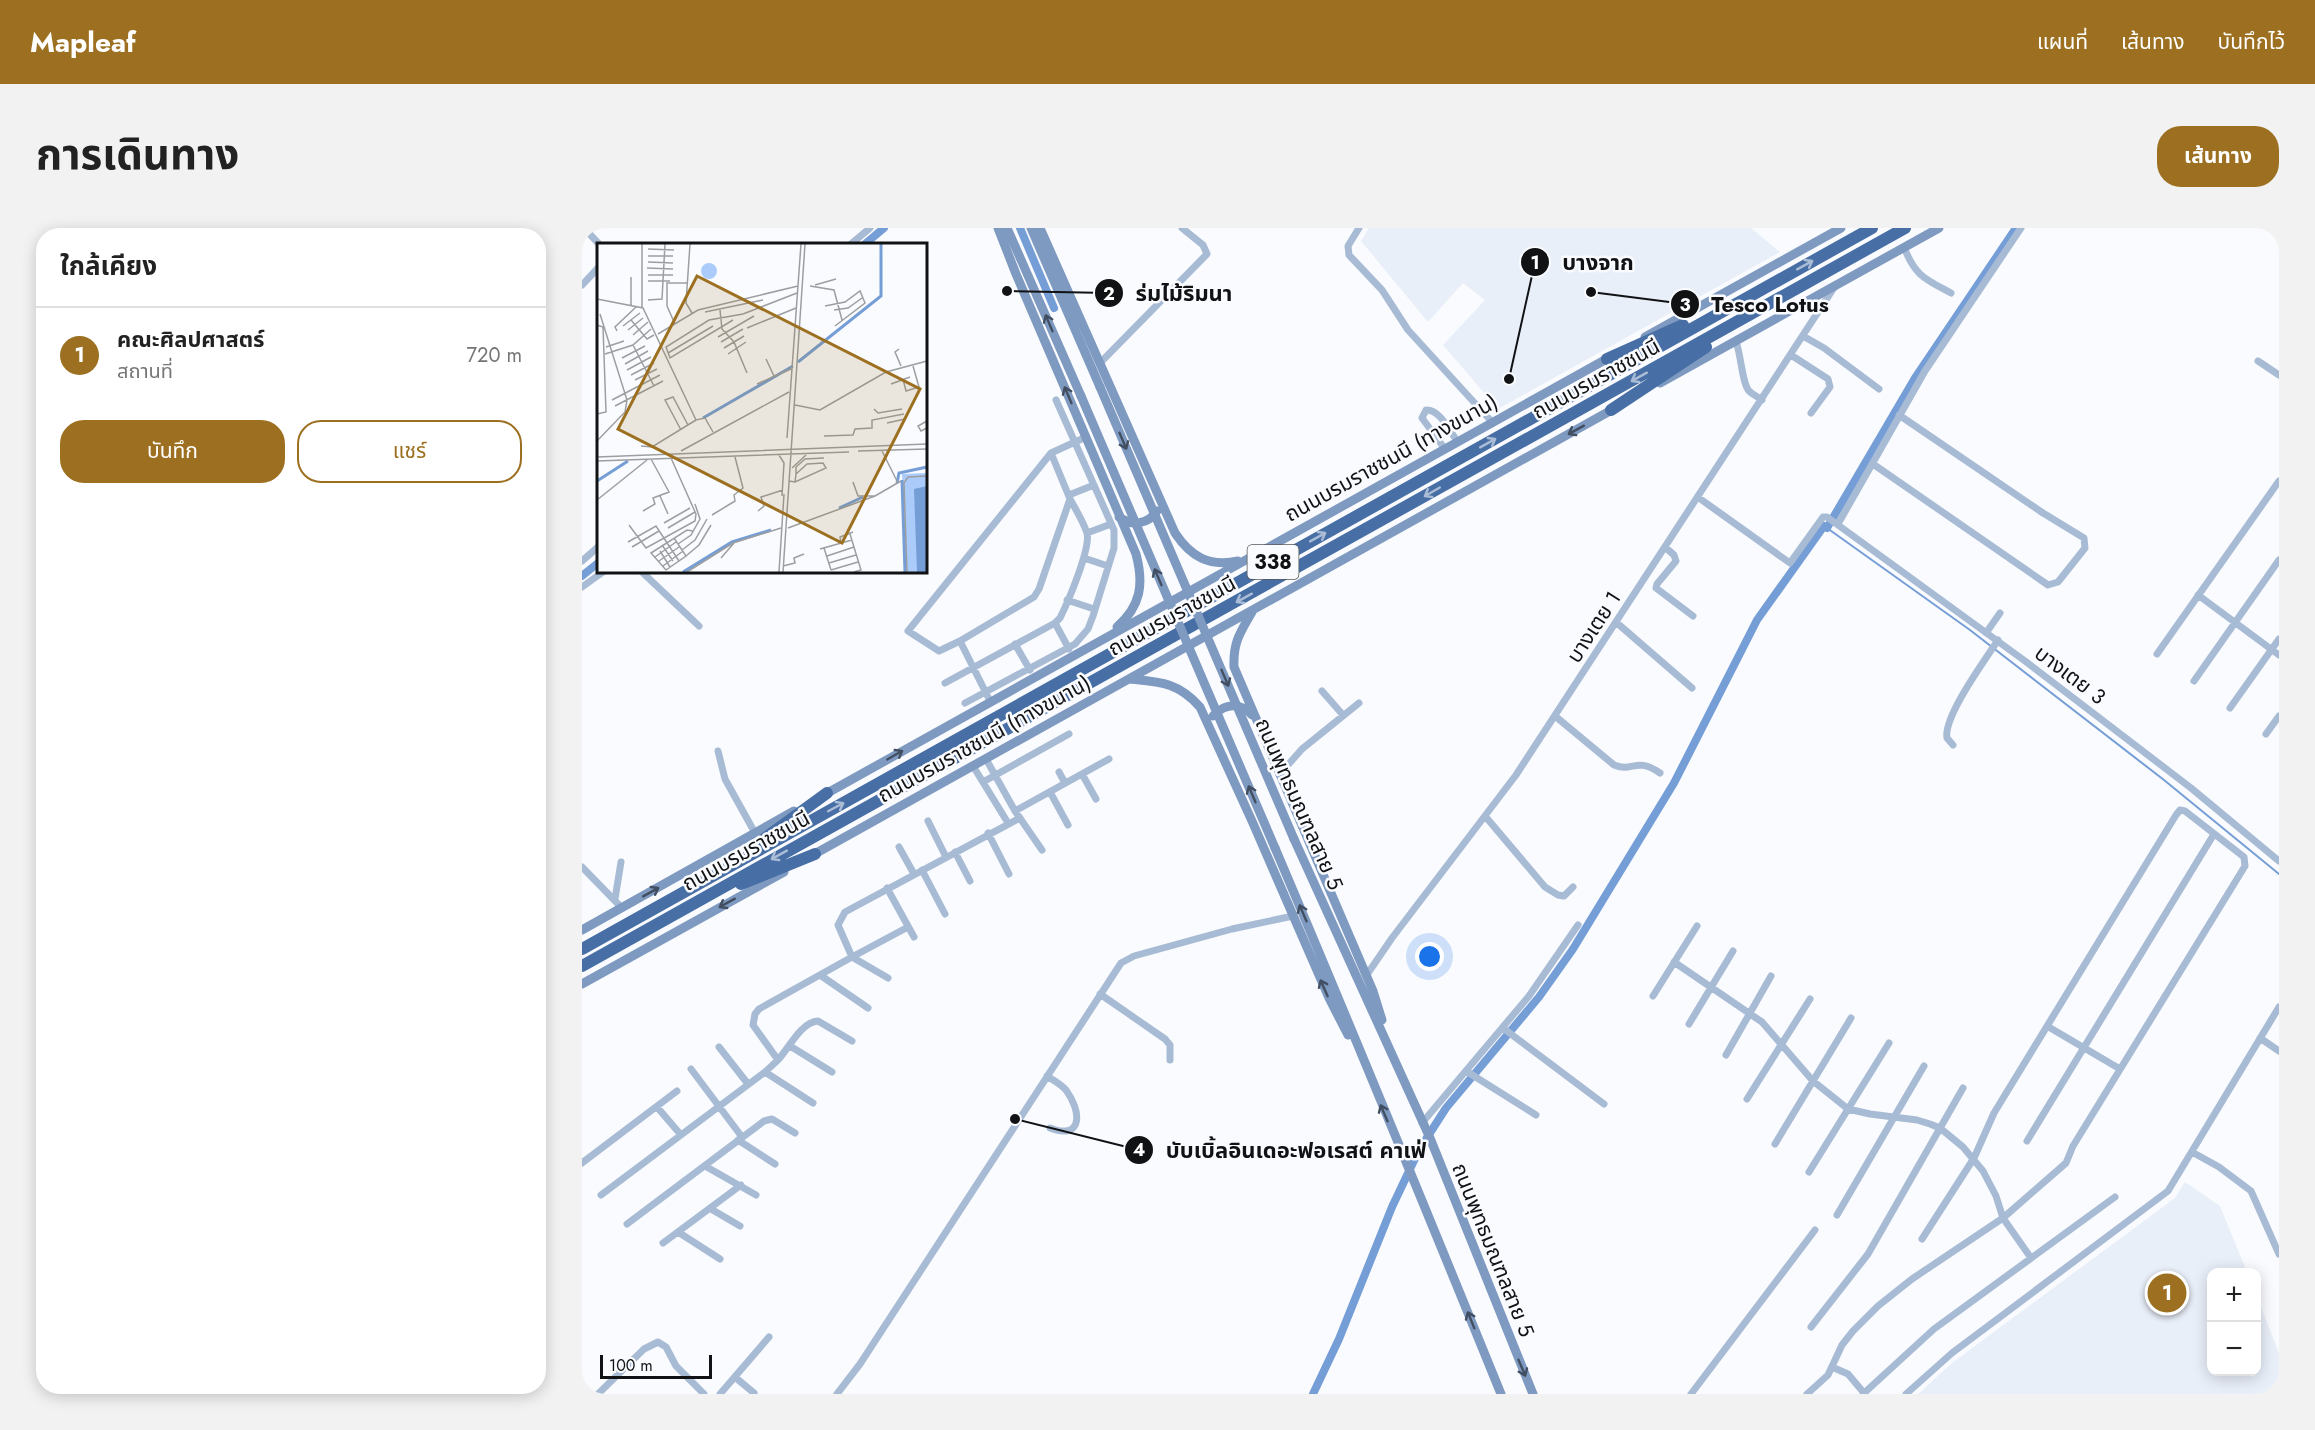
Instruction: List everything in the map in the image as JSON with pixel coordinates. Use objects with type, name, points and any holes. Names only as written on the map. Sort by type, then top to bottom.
[{"type":"highway","name":"ถนนบรมราชชนนี","points":[[582,949],[1872,228]]},
{"type":"highway","name":"ถนนบรมราชชนนี","points":[[582,966],[1905,228]]},
{"type":"highway","points":[[1607,359],[1683,325],[1727,309]]},
{"type":"highway","points":[[1611,410],[1701,351],[1746,318]]},
{"type":"highway","points":[[675,897],[766,837],[827,793]]},
{"type":"highway","points":[[686,907],[815,854]]},
{"type":"main road","points":[[998,228],[1136,554],[1140,569],[1140,584],[1134,608],[1106,637]]},
{"type":"main road","name":"ถนนพุทธมณฑลสาย 5","points":[[1007,228],[1342,1005],[1501,1394]]},
{"type":"main road","name":"ถนนพุทธมณฑลสาย 5","points":[[1031,228],[1294,839],[1430,1138],[1533,1394]]},
{"type":"main road","points":[[1040,228],[1175,533],[1193,555],[1214,563],[1225,564],[1249,559]]},
{"type":"main road","name":"ถนนบรมราชชนนี (ทางขนาน)","points":[[582,930],[827,793],[988,697],[1106,637],[1249,559],[1841,228]]},
{"type":"main road","name":"ถนนบรมราชชนนี (ทางขนาน)","points":[[582,984],[1939,228]]},
{"type":"main road","points":[[1119,517],[1136,523],[1145,522],[1152,519],[1162,504]]},
{"type":"main road","points":[[1254,610],[1237,638],[1233,651],[1234,667],[1366,975],[1395,1060]]},
{"type":"main road","points":[[1128,679],[1167,683],[1190,696],[1200,706],[1329,998],[1370,1077]]},
{"type":"main road","points":[[1211,730],[1212,717],[1218,711],[1232,705],[1239,705],[1255,718]]},
{"type":"street","points":[[584,228],[598,243]]},
{"type":"street","points":[[852,243],[870,228]]},
{"type":"street","points":[[1100,363],[1206,254],[1203,245],[1182,228]]},
{"type":"street","points":[[1359,228],[1348,246],[1349,255],[1382,290],[1408,330],[1492,422]]},
{"type":"street","points":[[1837,523],[1925,371],[2021,228]]},
{"type":"street","points":[[1904,247],[1913,269],[1951,292]]},
{"type":"street","points":[[582,285],[597,269]]},
{"type":"street","name":"บางเตย 1","points":[[1366,975],[1516,775],[1699,498],[1835,286]]},
{"type":"street","points":[[1803,336],[1824,348],[1879,389]]},
{"type":"street","points":[[1736,342],[1741,354],[1748,390],[1762,400]]},
{"type":"street","points":[[1791,355],[1828,379],[1830,387],[1811,413]]},
{"type":"street","points":[[2258,362],[2279,375]]},
{"type":"street","points":[[965,703],[988,697],[1030,670],[1069,649],[1088,629],[1108,566],[1115,538],[1111,524],[1056,400]]},
{"type":"street","points":[[1445,449],[1422,418],[1426,410],[1433,410],[1438,415],[1458,442]]},
{"type":"street","points":[[1873,464],[2048,585],[2058,582],[2085,548],[2084,538],[2043,513],[1899,415]]},
{"type":"street","points":[[1086,437],[1051,453],[908,631],[939,651],[1034,597],[1039,589],[1070,497],[1094,485]]},
{"type":"street","points":[[945,683],[1055,623],[1060,618],[1088,542],[1087,533],[1051,453]]},
{"type":"street","points":[[2157,654],[2279,481]]},
{"type":"street","name":"บางเตย 3","points":[[1699,498],[1790,563],[1823,517],[1837,523],[2191,788],[2279,861]]},
{"type":"street","points":[[1087,533],[1111,524]]},
{"type":"street","points":[[582,561],[597,548]]},
{"type":"street","points":[[1666,548],[1674,555],[1676,561],[1656,588],[1693,616]]},
{"type":"street","points":[[1084,558],[1108,566]]},
{"type":"street","points":[[2194,681],[2279,560]]},
{"type":"street","points":[[582,587],[602,573]]},
{"type":"street","points":[[643,573],[699,626]]},
{"type":"street","points":[[2198,595],[2279,655]]},
{"type":"street","points":[[1067,600],[1094,609]]},
{"type":"street","points":[[1986,633],[2000,613]]},
{"type":"street","points":[[1055,623],[1069,649]]},
{"type":"street","points":[[1617,623],[1692,688]]},
{"type":"street","points":[[2230,708],[2279,639]]},
{"type":"street","points":[[960,641],[988,697]]},
{"type":"street","points":[[1953,745],[1947,738],[1948,725],[1957,706],[1997,642]]},
{"type":"street","points":[[1015,644],[1030,670]]},
{"type":"street","points":[[1322,691],[1343,715]]},
{"type":"street","points":[[1279,775],[1302,749],[1359,703]]},
{"type":"street","points":[[1555,716],[1614,765],[1625,767],[1648,765],[1660,773]]},
{"type":"street","points":[[2266,734],[2279,716]]},
{"type":"street","points":[[983,782],[1069,734]]},
{"type":"street","points":[[718,751],[725,779],[755,833]]},
{"type":"street","points":[[986,759],[1042,850]]},
{"type":"street","points":[[888,978],[852,957],[840,932],[840,919],[845,912],[1008,824],[1018,814],[1050,792],[1109,759]]},
{"type":"street","points":[[973,766],[1008,824]]},
{"type":"street","points":[[1059,772],[1065,783]]},
{"type":"street","points":[[1082,774],[1096,799]]},
{"type":"street","points":[[1050,792],[1068,825]]},
{"type":"street","points":[[1807,1394],[1828,1375],[1842,1345],[1878,1306],[1912,1279],[2002,1218],[2066,1163],[2073,1146],[2245,866],[2244,857],[2185,811],[2180,810],[2047,1026],[1994,1113],[1974,1158],[1922,1239]]},
{"type":"street","points":[[1485,816],[1545,887],[1564,896],[1573,887]]},
{"type":"street","points":[[928,821],[946,856]]},
{"type":"street","points":[[988,833],[1009,874]]},
{"type":"street","points":[[2027,1141],[2214,834]]},
{"type":"street","points":[[900,847],[914,874]]},
{"type":"street","points":[[955,852],[970,881]]},
{"type":"street","points":[[615,900],[621,862]]},
{"type":"street","points":[[582,867],[622,908]]},
{"type":"street","points":[[922,870],[945,914]]},
{"type":"street","points":[[887,888],[914,937]]},
{"type":"street","points":[[837,1394],[873,1345],[992,1164],[1120,963],[1134,956],[1232,929],[1293,916]]},
{"type":"street","points":[[1424,1125],[1505,1029],[1543,978],[1578,925]]},
{"type":"street","points":[[1653,996],[1697,926]]},
{"type":"street","points":[[778,1060],[753,1025],[755,1014],[759,1009],[909,927]]},
{"type":"street","points":[[1689,1024],[1733,951]]},
{"type":"street","points":[[1674,962],[1762,1022],[1813,1081],[1848,1109],[1893,1118],[1917,1120],[1940,1128],[1974,1158],[1991,1183],[2002,1218],[2031,1258]]},
{"type":"street","points":[[819,975],[868,1008]]},
{"type":"street","points":[[1726,1054],[1771,976]]},
{"type":"street","points":[[1100,994],[1165,1039],[1170,1045],[1170,1060]]},
{"type":"street","points":[[1747,1100],[1810,999]]},
{"type":"street","points":[[1906,1394],[1952,1353],[2168,1191],[2279,1007]]},
{"type":"street","points":[[1775,1144],[1851,1018]]},
{"type":"street","points":[[601,1195],[765,1072],[790,1047],[800,1032],[814,1021],[818,1021],[852,1041]]},
{"type":"street","points":[[2047,1026],[2120,1069]]},
{"type":"street","points":[[1505,1029],[1605,1104]]},
{"type":"street","points":[[2260,1038],[2279,1051]]},
{"type":"street","points":[[1809,1172],[1889,1043]]},
{"type":"street","points":[[719,1047],[748,1084]]},
{"type":"street","points":[[790,1047],[832,1072]]},
{"type":"street","points":[[1837,1215],[1924,1066]]},
{"type":"street","points":[[691,1069],[740,1139],[775,1164]]},
{"type":"street","points":[[765,1072],[813,1103]]},
{"type":"street","points":[[1468,1072],[1536,1114]]},
{"type":"street","points":[[1047,1076],[1066,1091],[1078,1116],[1076,1124],[1070,1130],[1065,1132],[1050,1128]]},
{"type":"street","points":[[1811,1327],[1868,1254],[1963,1088]]},
{"type":"street","points":[[582,1163],[677,1091]]},
{"type":"street","points":[[657,1107],[681,1135]]},
{"type":"street","points":[[627,1224],[768,1119],[776,1120],[795,1132]]},
{"type":"street","points":[[2192,1152],[2219,1167],[2251,1191],[2279,1254]]},
{"type":"street","points":[[705,1166],[756,1195]]},
{"type":"street","points":[[663,1243],[741,1185]]},
{"type":"street","points":[[1832,1367],[1848,1374],[1864,1393],[1934,1329],[2115,1197]]},
{"type":"street","points":[[711,1209],[740,1226]]},
{"type":"street","points":[[1691,1394],[1815,1230]]},
{"type":"street","points":[[678,1232],[720,1259]]},
{"type":"street","points":[[720,1394],[769,1337]]},
{"type":"street","points":[[598,1394],[645,1349],[658,1342],[666,1347],[676,1366],[704,1394]]},
{"type":"street","points":[[736,1378],[754,1393]]},
{"type":"shaded area","points":[[1369,228],[1751,228],[1780,252],[1498,409],[1443,345],[1485,300],[1463,283],[1428,322],[1361,241]]},
{"type":"shaded area","points":[[2185,1182],[2220,1206],[2245,1268],[2207,1268],[2207,1376],[2261,1376],[2261,1307],[2279,1353],[2279,1394],[1918,1394],[1952,1363],[2175,1198]]},
{"type":"waterway","points":[[866,243],[884,228]]},
{"type":"waterway","points":[[1020,228],[1054,308]]},
{"type":"waterway","points":[[1313,1394],[1339,1339],[1392,1207],[1419,1150],[1446,1108],[1539,997],[1573,949],[1674,783],[1757,620],[1824,526],[1827,528],[1915,378],[2016,228]]},
{"type":"waterway","points":[[1827,528],[1970,630],[2164,780],[2279,874]]},
{"type":"waterway","points":[[582,576],[597,564]]},
{"type":"place","name":"ร่มไม้ริมนา","points":[[1007,291]]},
{"type":"place","name":"Tesco Lotus","points":[[1591,292]]},
{"type":"place","name":"บางจาก","points":[[1509,379]]},
{"type":"place","name":"บับเบิ้ลอินเดอะฟอเรสต์ คาเฟ่","points":[[1015,1119]]},
{"type":"place","name":"คณะศิลปศาสตร์","points":[[2167,1293]]}]
